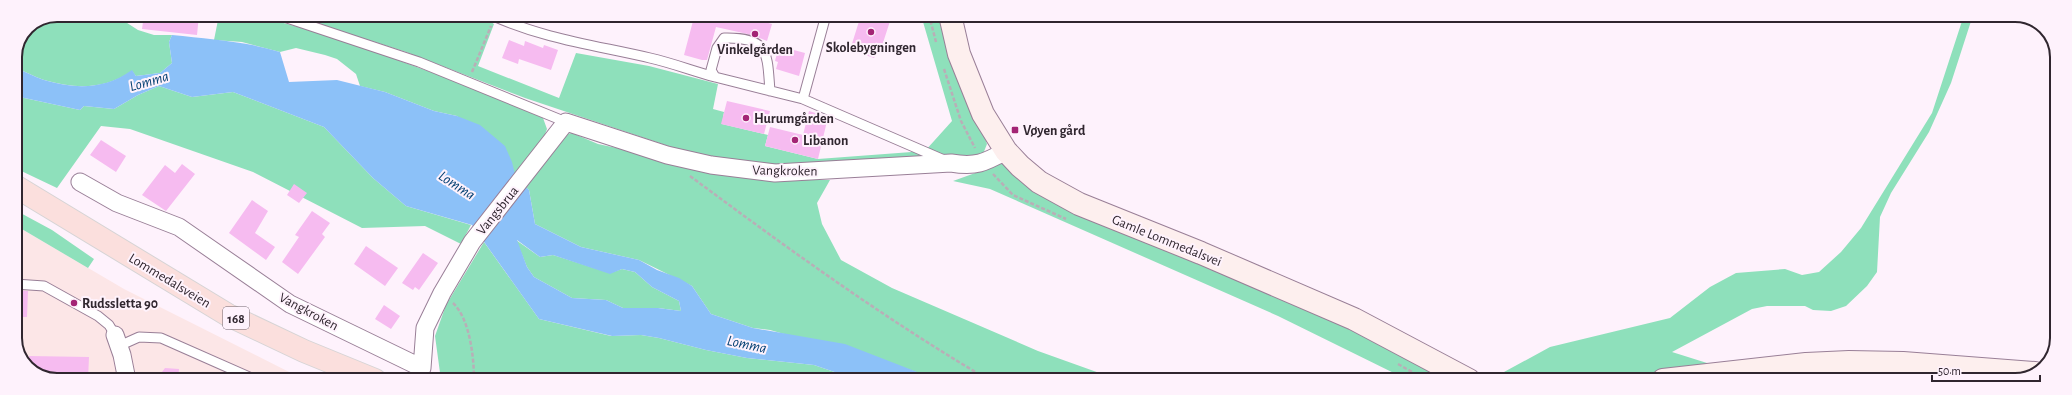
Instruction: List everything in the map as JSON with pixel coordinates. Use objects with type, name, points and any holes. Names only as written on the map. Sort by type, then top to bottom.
[{"type":"main road","name":"Lommedalsveien","points":[[22,190],[228,314],[304,351],[358,373]]},
{"type":"street","name":"Gamle Lommedalsvei","points":[[952,22],[959,54],[983,114],[1006,151],[1020,166],[1039,182],[1063,196],[1354,319],[1456,373]]},
{"type":"street","name":"Vangkroken","points":[[566,122],[667,155],[711,165],[775,173],[951,163],[976,165],[984,163],[1006,151]]},
{"type":"street","name":"Vangsbrua","points":[[472,242],[566,122]]},
{"type":"street","name":"Vangkroken","points":[[80,182],[117,202],[179,227],[290,304],[422,368],[425,328],[442,293],[472,242]]},
{"type":"street","points":[[117,340],[125,373]]},
{"type":"street","points":[[1724,373],[1777,367],[1849,362],[1902,363],[2024,371]]},
{"type":"lane","name":"Vangkroken","points":[[299,22],[419,62],[566,122]]},
{"type":"lane","points":[[506,22],[519,28],[569,42],[651,58],[715,77],[803,99],[951,163]]},
{"type":"lane","points":[[803,99],[824,22]]},
{"type":"lane","points":[[715,77],[711,70],[717,48],[724,38],[737,38],[760,45],[767,54],[770,91]]},
{"type":"lane","points":[[22,284],[44,286],[98,316],[108,325],[117,340],[139,337],[161,338],[240,373]]},
{"type":"path","points":[[468,82],[491,22]]},
{"type":"path","points":[[687,174],[796,255],[947,355],[977,373]]},
{"type":"path","points":[[442,293],[456,306],[468,331],[474,358],[474,373]]},
{"type":"shaded area","points":[[22,229],[124,289],[291,373],[53,373],[38,367],[32,363],[28,357],[22,340]]},
{"type":"green space","points":[[126,22],[138,30],[154,35],[172,35],[169,42],[172,63],[160,73],[136,76],[132,71],[111,82],[89,86],[67,85],[40,79],[22,71],[23,50],[32,32],[50,23]]},
{"type":"green space","points":[[218,22],[280,22],[328,35],[461,83],[543,118],[547,129],[544,137],[516,178],[457,116],[434,111],[385,92],[360,86],[356,74],[337,59],[296,48],[280,52],[242,42],[214,40]]},
{"type":"green space","points":[[313,22],[491,22],[494,24],[478,66],[559,98],[576,53],[649,66],[718,84],[713,109],[724,112],[722,124],[768,135],[765,146],[818,159],[925,151],[952,121],[923,22],[945,22],[987,144],[983,154],[979,157],[790,168],[710,160],[525,98],[406,52]]},
{"type":"green space","points":[[1962,22],[1971,22],[1951,83],[1929,132],[1891,193],[1880,217],[1877,272],[1867,286],[1846,306],[1831,311],[1813,310],[1805,306],[1767,306],[1752,309],[1672,352],[1707,363],[1739,363],[1662,373],[1502,373],[1550,347],[1670,318],[1710,287],[1736,273],[1785,269],[1802,275],[1819,272],[1841,252],[1861,228],[1932,113]]},
{"type":"green space","points":[[159,86],[192,97],[233,92],[324,127],[373,178],[406,206],[471,225],[461,244],[425,226],[362,228],[253,172],[130,129],[101,126],[57,188],[22,171],[22,98],[80,110],[84,106],[114,109],[138,95]]},
{"type":"green space","points":[[572,133],[598,144],[765,180],[830,180],[817,203],[822,224],[841,260],[892,288],[1038,351],[1099,373],[919,373],[770,330],[753,328],[711,314],[692,286],[639,260],[581,247],[535,224],[529,190],[524,186],[563,135]]},
{"type":"green space","points":[[1003,163],[1347,324],[1437,373],[1394,373],[1278,316],[990,189],[953,181]]},
{"type":"green space","points":[[22,214],[52,230],[94,259],[88,268],[22,229]]},
{"type":"green space","points":[[516,240],[540,257],[553,255],[610,273],[622,269],[635,272],[652,287],[679,301],[681,311],[658,308],[623,308],[606,300],[572,298],[534,277],[527,267]]},
{"type":"green space","points":[[484,242],[539,319],[611,336],[641,335],[747,358],[814,365],[837,373],[440,373],[435,336],[446,305]]},
{"type":"green space","points":[[1846,369],[1907,373],[1802,373]]},
{"type":"water","name":"Lomma","points":[[172,35],[253,45],[280,52],[289,82],[337,80],[385,92],[434,111],[457,116],[480,125],[505,146],[512,162],[516,178],[529,190],[535,224],[581,247],[639,260],[657,270],[679,278],[692,286],[711,314],[753,328],[845,344],[920,373],[837,373],[814,365],[747,358],[641,335],[612,336],[539,319],[472,225],[406,206],[373,178],[324,127],[233,92],[192,97],[159,86],[138,95],[114,109],[84,106],[80,110],[22,98],[22,71],[40,79],[56,83],[89,86],[111,81],[132,70],[136,76],[160,73],[172,63],[169,42]],"holes":[[[517,240],[540,257],[553,255],[610,274],[622,269],[635,272],[652,287],[679,301],[681,311],[658,308],[623,308],[606,300],[572,298],[534,277],[527,267]]]},
{"type":"building","points":[[143,22],[198,22],[197,35],[142,29]]},
{"type":"building","name":"Vinkelgården","points":[[693,22],[765,22],[772,24],[767,41],[752,35],[716,27],[707,60],[684,55]]},
{"type":"building","name":"Skolebygningen","points":[[859,22],[890,22],[881,49],[878,48],[874,58],[850,50]]},
{"type":"building","points":[[509,40],[524,46],[525,41],[543,48],[544,45],[558,50],[551,70],[519,59],[518,64],[502,58]]},
{"type":"building","points":[[779,46],[805,53],[799,76],[776,69],[778,62],[775,61]]},
{"type":"building","name":"Hurumgården","points":[[727,101],[770,111],[764,134],[721,124]]},
{"type":"building","name":"Libanon","points":[[809,111],[828,117],[818,159],[765,146],[770,127],[803,135]]},
{"type":"building","points":[[101,140],[126,156],[116,172],[90,155]]},
{"type":"building","points":[[182,164],[195,174],[166,211],[142,195],[165,165],[175,173]]},
{"type":"building","points":[[294,184],[307,193],[299,203],[287,195]]},
{"type":"building","points":[[252,200],[268,211],[255,233],[275,247],[266,260],[229,233]]},
{"type":"building","points":[[312,211],[330,223],[322,234],[325,237],[298,274],[282,262],[299,237],[295,235]]},
{"type":"building","points":[[366,246],[398,268],[385,286],[354,264]]},
{"type":"building","points":[[423,253],[438,263],[419,290],[415,287],[413,290],[402,283]]},
{"type":"building","points":[[22,291],[28,291],[27,317],[22,317]]},
{"type":"building","points":[[384,305],[400,316],[391,329],[375,319]]},
{"type":"building","points":[[29,356],[89,357],[88,373],[53,373],[38,367],[32,363]]},
{"type":"building","points":[[165,368],[179,369],[179,373],[161,373]]},
{"type":"place","name":"Skolebygningen","points":[[871,32]]},
{"type":"place","name":"Vinkelgården","points":[[755,34]]},
{"type":"place","name":"Hurumgården","points":[[746,118]]},
{"type":"place","name":"Vøyen gård","points":[[1015,130]]},
{"type":"place","name":"Libanon","points":[[795,140]]},
{"type":"place","name":"Rudssletta 90","points":[[74,303]]}]
